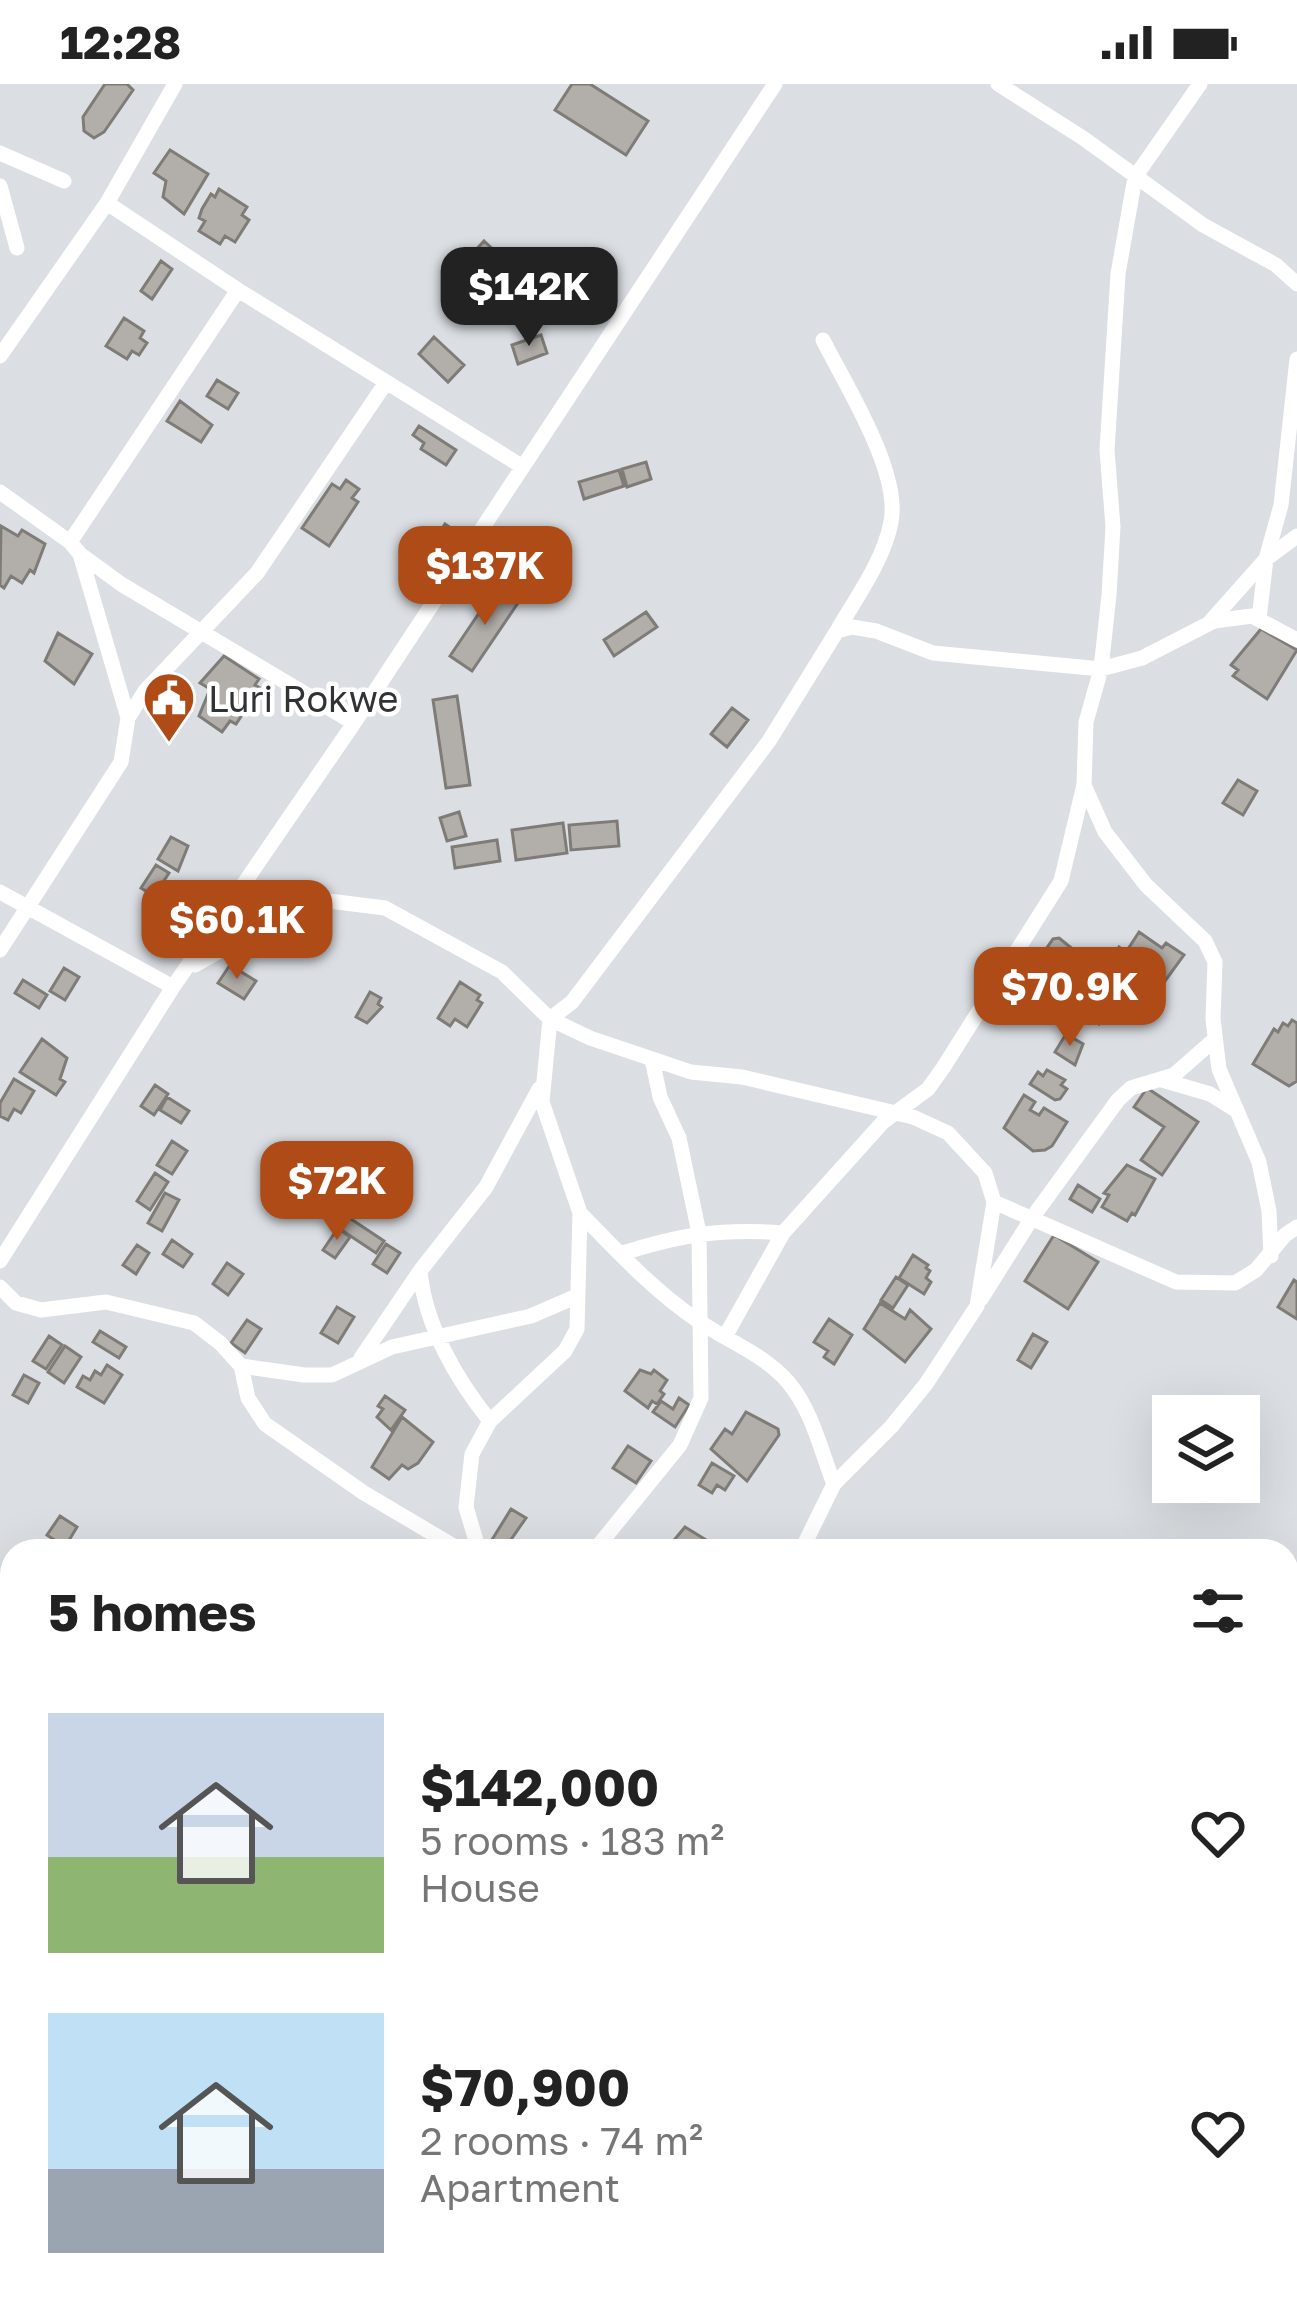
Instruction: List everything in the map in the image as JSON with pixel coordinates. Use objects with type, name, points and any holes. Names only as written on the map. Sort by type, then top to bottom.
[{"type":"street","points":[[0,356],[107,203],[175,84]]},
{"type":"street","points":[[0,1261],[173,987],[355,723],[775,84]]},
{"type":"street","points":[[998,84],[1203,225],[1276,265],[1297,284]]},
{"type":"street","points":[[726,1335],[783,1233],[892,1115],[912,1103],[935,1078],[1061,881],[1084,785],[1086,722],[1101,669],[1113,526],[1107,450],[1114,304],[1136,177],[1199,84]]},
{"type":"street","points":[[0,153],[64,181]]},
{"type":"street","points":[[0,186],[17,248]]},
{"type":"street","points":[[107,203],[385,384],[523,467]]},
{"type":"street","points":[[128,718],[75,548],[238,290]]},
{"type":"street","points":[[475,1539],[468,1521],[466,1481],[472,1454],[490,1421],[565,1351],[577,1329],[580,1213],[542,1102],[550,1018],[572,1002],[769,741],[870,574],[891,526],[893,496],[824,340]]},
{"type":"street","points":[[1259,619],[1266,559],[1281,505],[1297,359]]},
{"type":"street","points":[[0,950],[121,762],[128,718],[159,674],[256,573],[385,384]]},
{"type":"street","points":[[0,492],[121,584],[355,723]]},
{"type":"street","points":[[1210,623],[1266,559],[1297,536]]},
{"type":"street","points":[[837,632],[853,627],[876,631],[933,653],[1101,669],[1142,658],[1210,623],[1252,616],[1297,640]]},
{"type":"street","points":[[1084,785],[1105,832],[1146,885],[1205,941],[1214,962],[1219,1069],[1258,1162],[1269,1210],[1270,1256]]},
{"type":"street","points":[[0,892],[173,987]]},
{"type":"street","points":[[187,969],[298,906],[328,902],[385,908],[502,972],[550,1018],[652,1059],[691,1072],[742,1077],[913,1117],[948,1133],[978,1162],[994,1202],[977,1306]]},
{"type":"street","points":[[807,1539],[834,1484],[926,1384],[1032,1219],[1118,1100],[1131,1088],[1191,1063],[1215,1039]]},
{"type":"street","points":[[604,1539],[659,1473],[693,1422],[701,1398],[700,1233],[679,1138],[660,1097],[652,1059]]},
{"type":"street","points":[[1160,1079],[1210,1094],[1235,1109]]},
{"type":"street","points":[[358,1361],[486,1186],[542,1081]]},
{"type":"street","points":[[994,1202],[1176,1282],[1235,1283],[1297,1227]]},
{"type":"street","points":[[580,1213],[699,1322],[772,1366],[791,1385],[834,1484]]},
{"type":"street","points":[[620,1254],[728,1229],[783,1233]]},
{"type":"street","points":[[420,1271],[423,1301],[436,1334],[490,1421]]},
{"type":"street","points":[[0,1287],[16,1303],[41,1310],[106,1302],[194,1324],[241,1366],[248,1398],[265,1424],[442,1539]]},
{"type":"street","points":[[241,1366],[332,1375],[436,1334],[531,1316],[577,1296]]},
{"type":"building","points":[[105,84],[127,84],[133,90],[104,132],[94,138],[84,131],[83,117]]},
{"type":"building","points":[[572,84],[590,84],[648,121],[626,155],[555,110]]},
{"type":"building","points":[[170,150],[208,174],[184,214],[163,197],[166,181],[154,173]]},
{"type":"building","points":[[219,189],[247,207],[242,215],[249,220],[235,242],[225,236],[220,244],[199,231],[205,221],[199,218],[202,209]]},
{"type":"building","points":[[484,241],[499,255],[479,277],[464,263]]},
{"type":"building","points":[[555,250],[565,286],[541,293],[531,258]]},
{"type":"building","points":[[161,261],[172,269],[152,299],[141,291]]},
{"type":"building","points":[[124,318],[144,331],[140,338],[147,343],[139,355],[132,351],[127,359],[106,346]]},
{"type":"building","points":[[541,335],[547,353],[518,364],[512,345]]},
{"type":"building","points":[[434,337],[464,365],[448,382],[419,354]]},
{"type":"building","points":[[217,380],[238,393],[228,409],[207,396]]},
{"type":"building","points":[[180,401],[212,425],[201,442],[167,421]]},
{"type":"building","points":[[419,426],[456,450],[446,465],[421,449],[424,443],[413,435]]},
{"type":"building","points":[[646,462],[651,479],[627,487],[622,469]]},
{"type":"building","points":[[619,470],[624,486],[584,499],[579,482]]},
{"type":"building","points":[[346,480],[359,489],[352,498],[358,502],[329,546],[302,528],[332,484],[340,489]]},
{"type":"building","points":[[445,524],[455,531],[437,559],[427,553]]},
{"type":"building","points":[[1,526],[18,536],[22,530],[45,544],[34,573],[30,570],[22,583],[11,576],[4,588],[0,585]]},
{"type":"building","points":[[498,585],[520,600],[472,671],[450,656]]},
{"type":"building","points":[[646,612],[657,627],[614,656],[604,640]]},
{"type":"building","points":[[1261,629],[1297,650],[1267,699],[1233,676],[1238,670],[1231,665]]},
{"type":"building","points":[[58,633],[92,654],[74,684],[45,661]]},
{"type":"building","points":[[224,656],[259,679],[255,685],[260,688],[236,724],[230,721],[222,732],[199,716],[210,689],[200,683]]},
{"type":"building","points":[[457,696],[470,785],[446,788],[433,700]]},
{"type":"building","points":[[732,708],[748,720],[727,747],[711,734]]},
{"type":"building","points":[[1238,780],[1257,791],[1243,815],[1223,803]]},
{"type":"building","points":[[459,812],[466,836],[447,841],[440,818]]},
{"type":"building","points":[[617,821],[619,846],[571,850],[569,825]]},
{"type":"building","points":[[563,823],[567,853],[516,860],[512,830]]},
{"type":"building","points":[[171,837],[188,846],[178,871],[158,859]]},
{"type":"building","points":[[497,840],[500,861],[455,868],[452,847]]},
{"type":"building","points":[[156,865],[169,873],[154,896],[141,888]]},
{"type":"building","points":[[1139,932],[1162,948],[1166,943],[1184,955],[1157,992],[1110,967],[1119,947],[1126,952]]},
{"type":"building","points":[[1059,938],[1090,963],[1058,1010],[1004,974],[1026,950],[1037,962],[1053,939]]},
{"type":"building","points":[[230,965],[256,981],[244,999],[218,983]]},
{"type":"building","points":[[64,968],[79,977],[65,1000],[50,991]]},
{"type":"building","points":[[23,980],[47,995],[39,1008],[15,993]]},
{"type":"building","points":[[460,982],[480,995],[477,1000],[482,1003],[467,1027],[455,1019],[450,1026],[438,1018]]},
{"type":"building","points":[[370,992],[381,998],[378,1004],[382,1007],[367,1023],[356,1017]]},
{"type":"building","points":[[1101,995],[1113,1003],[1099,1024],[1087,1016]]},
{"type":"building","points":[[1292,1020],[1297,1023],[1297,1081],[1289,1086],[1253,1064],[1274,1029],[1278,1032]]},
{"type":"building","points":[[1066,1034],[1083,1044],[1075,1065],[1055,1052]]},
{"type":"building","points":[[42,1039],[67,1058],[60,1079],[65,1082],[56,1095],[20,1072]]},
{"type":"building","points":[[1047,1070],[1065,1080],[1061,1085],[1067,1089],[1060,1099],[1030,1084],[1038,1072],[1043,1076]]},
{"type":"building","points":[[14,1079],[34,1091],[21,1113],[14,1109],[8,1120],[0,1116],[0,1103]]},
{"type":"building","points":[[155,1085],[168,1094],[154,1115],[141,1106]]},
{"type":"building","points":[[1147,1088],[1198,1122],[1162,1175],[1141,1160],[1164,1127],[1134,1107]]},
{"type":"building","points":[[1024,1095],[1035,1102],[1030,1110],[1039,1115],[1044,1108],[1067,1122],[1045,1150],[1033,1151],[1004,1128]]},
{"type":"building","points":[[167,1097],[189,1111],[181,1123],[160,1110]]},
{"type":"building","points":[[172,1141],[187,1151],[172,1174],[157,1165]]},
{"type":"building","points":[[1127,1165],[1155,1179],[1127,1221],[1102,1207],[1109,1195],[1104,1193]]},
{"type":"building","points":[[155,1173],[168,1182],[150,1210],[137,1201]]},
{"type":"building","points":[[1078,1185],[1100,1199],[1092,1212],[1070,1199]]},
{"type":"building","points":[[165,1193],[179,1200],[162,1231],[148,1223]]},
{"type":"building","points":[[348,1217],[384,1241],[376,1253],[340,1229]]},
{"type":"building","points":[[338,1228],[350,1237],[335,1258],[323,1250]]},
{"type":"building","points":[[1054,1235],[1098,1262],[1068,1309],[1025,1281]]},
{"type":"building","points":[[172,1240],[192,1254],[183,1267],[163,1254]]},
{"type":"building","points":[[386,1244],[400,1253],[387,1273],[373,1264]]},
{"type":"building","points":[[137,1245],[149,1253],[136,1274],[123,1265]]},
{"type":"building","points":[[913,1255],[930,1271],[926,1278],[931,1282],[924,1294],[899,1278]]},
{"type":"building","points":[[227,1263],[243,1274],[228,1295],[213,1284]]},
{"type":"building","points":[[896,1277],[908,1285],[893,1308],[881,1300]]},
{"type":"building","points":[[1297,1282],[1297,1319],[1278,1307]]},
{"type":"building","points":[[880,1303],[905,1319],[910,1310],[931,1329],[905,1362],[864,1329]]},
{"type":"building","points":[[337,1307],[354,1317],[338,1343],[321,1333]]},
{"type":"building","points":[[829,1319],[852,1335],[834,1364],[824,1357],[828,1351],[814,1342]]},
{"type":"building","points":[[247,1320],[261,1329],[245,1353],[231,1343]]},
{"type":"building","points":[[100,1331],[126,1347],[119,1358],[93,1342]]},
{"type":"building","points":[[1033,1334],[1047,1342],[1031,1368],[1018,1360]]},
{"type":"building","points":[[49,1336],[62,1345],[46,1369],[33,1361]]},
{"type":"building","points":[[65,1346],[81,1357],[64,1383],[48,1372]]},
{"type":"building","points":[[107,1365],[122,1375],[104,1403],[77,1387],[83,1376],[90,1380],[95,1371],[101,1375]]},
{"type":"building","points":[[640,1370],[651,1374],[654,1370],[667,1380],[660,1391],[664,1394],[648,1408],[625,1391]]},
{"type":"building","points":[[24,1375],[39,1383],[28,1403],[13,1395]]},
{"type":"building","points":[[385,1396],[405,1410],[391,1430],[377,1417]]},
{"type":"building","points":[[679,1398],[689,1405],[675,1427],[653,1412],[661,1401],[673,1409]]},
{"type":"building","points":[[746,1412],[778,1429],[779,1435],[747,1481],[711,1449],[725,1429],[732,1434]]},
{"type":"building","points":[[402,1417],[433,1442],[418,1463],[408,1469],[402,1465],[389,1479],[372,1467]]},
{"type":"building","points":[[628,1446],[651,1461],[636,1483],[613,1468]]},
{"type":"building","points":[[712,1463],[734,1476],[725,1490],[717,1485],[712,1493],[699,1485]]},
{"type":"building","points":[[511,1509],[526,1518],[511,1539],[492,1539]]},
{"type":"building","points":[[60,1516],[77,1527],[70,1539],[47,1535]]},
{"type":"building","points":[[685,1527],[704,1539],[675,1539]]},
{"type":"place","name":"Luri Rokwe","points":[[169,744]]}]
